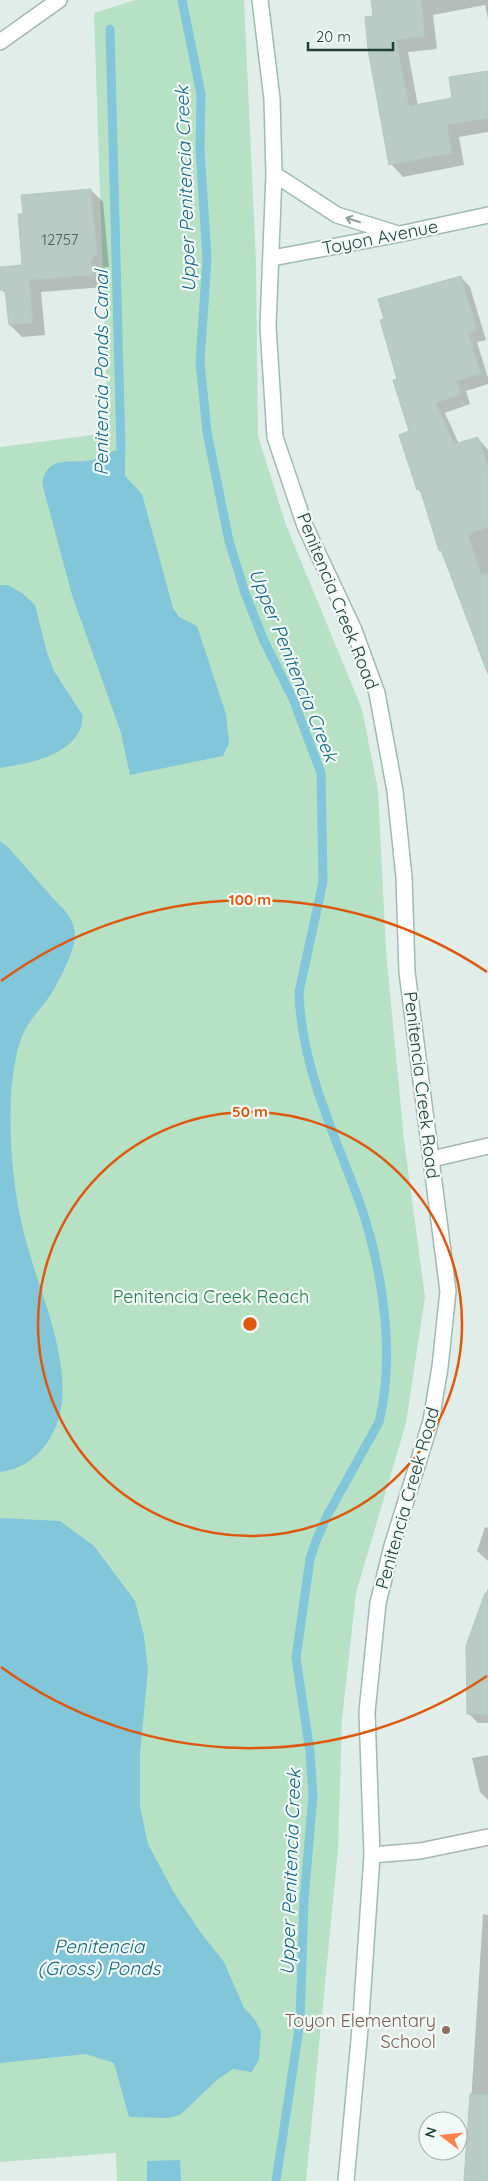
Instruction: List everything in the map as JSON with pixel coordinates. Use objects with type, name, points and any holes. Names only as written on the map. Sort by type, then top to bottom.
[{"type":"street","points":[[0,42],[58,0]]},
{"type":"street","name":"Penitencia Creek Road","points":[[260,0],[272,99],[274,174],[268,326],[276,437],[305,526],[354,630],[377,693],[395,791],[404,877],[407,972],[448,1291],[440,1368],[431,1421],[392,1546],[378,1603],[367,1712],[372,1855],[361,2018],[346,2181]]},
{"type":"street","points":[[274,174],[337,215],[400,234]]},
{"type":"street","name":"Toyon Avenue","points":[[272,258],[488,215]]},
{"type":"street","points":[[432,1159],[488,1146]]},
{"type":"street","points":[[372,1855],[420,1851],[488,1837]]},
{"type":"green space","name":"Penitencia Creek Reach","points":[[135,0],[244,0],[256,262],[258,436],[286,525],[362,709],[378,790],[386,951],[404,1140],[425,1297],[406,1423],[356,1593],[342,1719],[338,1849],[306,2181],[117,2181],[116,2153],[0,2162],[0,447],[108,433],[94,13]]},
{"type":"water","points":[[121,449],[125,453],[125,476],[142,494],[173,608],[179,617],[197,626],[226,714],[229,743],[223,756],[130,775],[121,733],[72,595],[42,483],[45,474],[55,464],[92,460]]},
{"type":"water","points":[[0,585],[8,585],[22,593],[35,605],[47,653],[54,671],[83,716],[80,729],[73,740],[65,747],[44,758],[0,768]]},
{"type":"water","points":[[0,841],[8,847],[66,912],[73,924],[75,936],[72,952],[58,981],[24,1032],[18,1047],[12,1084],[10,1123],[17,1202],[27,1244],[58,1347],[62,1374],[62,1401],[57,1425],[44,1447],[25,1464],[0,1472]]},
{"type":"water","name":"Penitencia (Gross) Ponds","points":[[0,1518],[60,1521],[94,1546],[135,1601],[144,1636],[148,1670],[140,1753],[140,1807],[148,1844],[174,1893],[201,1933],[224,1962],[244,2008],[255,2020],[261,2031],[259,2059],[252,2072],[233,2069],[218,2079],[180,2115],[168,2118],[129,2117],[114,2063],[86,2054],[0,2063]]},
{"type":"water","points":[[180,2160],[181,2181],[147,2181],[147,2161]]},
{"type":"building","points":[[371,0],[421,0],[425,36],[396,40],[409,106],[452,98],[449,77],[488,71],[488,118],[447,125],[452,153],[389,165],[368,49],[365,17],[373,16]]},
{"type":"building","points":[[91,189],[97,255],[93,255],[94,259],[91,259],[93,275],[29,280],[33,323],[9,325],[5,290],[0,290],[0,267],[22,265],[18,214],[23,214],[21,195]]},
{"type":"building","points":[[461,276],[477,330],[468,333],[481,374],[457,381],[461,394],[436,403],[454,444],[478,437],[488,467],[488,527],[468,534],[481,575],[488,573],[488,669],[486,669],[441,550],[439,551],[420,489],[417,490],[399,435],[409,431],[393,380],[397,379],[380,320],[384,319],[378,299]]},
{"type":"building","points":[[485,1593],[488,1593],[488,1714],[467,1714],[466,1646]]},
{"type":"building","points":[[470,2094],[488,2095],[488,2181],[464,2181],[465,2161],[468,2161]]},
{"type":"waterway","name":"Upper Penitencia Creek","points":[[182,0],[201,94],[200,149],[207,259],[200,362],[207,432],[229,541],[245,593],[264,641],[293,699],[321,773],[323,882],[299,992],[301,1019],[312,1072],[329,1123],[358,1198],[374,1251],[384,1309],[386,1339],[384,1396],[379,1422],[327,1516],[316,1541],[310,1559],[296,1658],[310,1752],[313,1795],[304,1900],[300,2022],[276,2181]]},
{"type":"waterway","name":"Penitencia Ponds Canal","points":[[110,29],[121,449],[119,461]]},
{"type":"place","name":"Toyon Elementary School","points":[[446,2030]]}]
